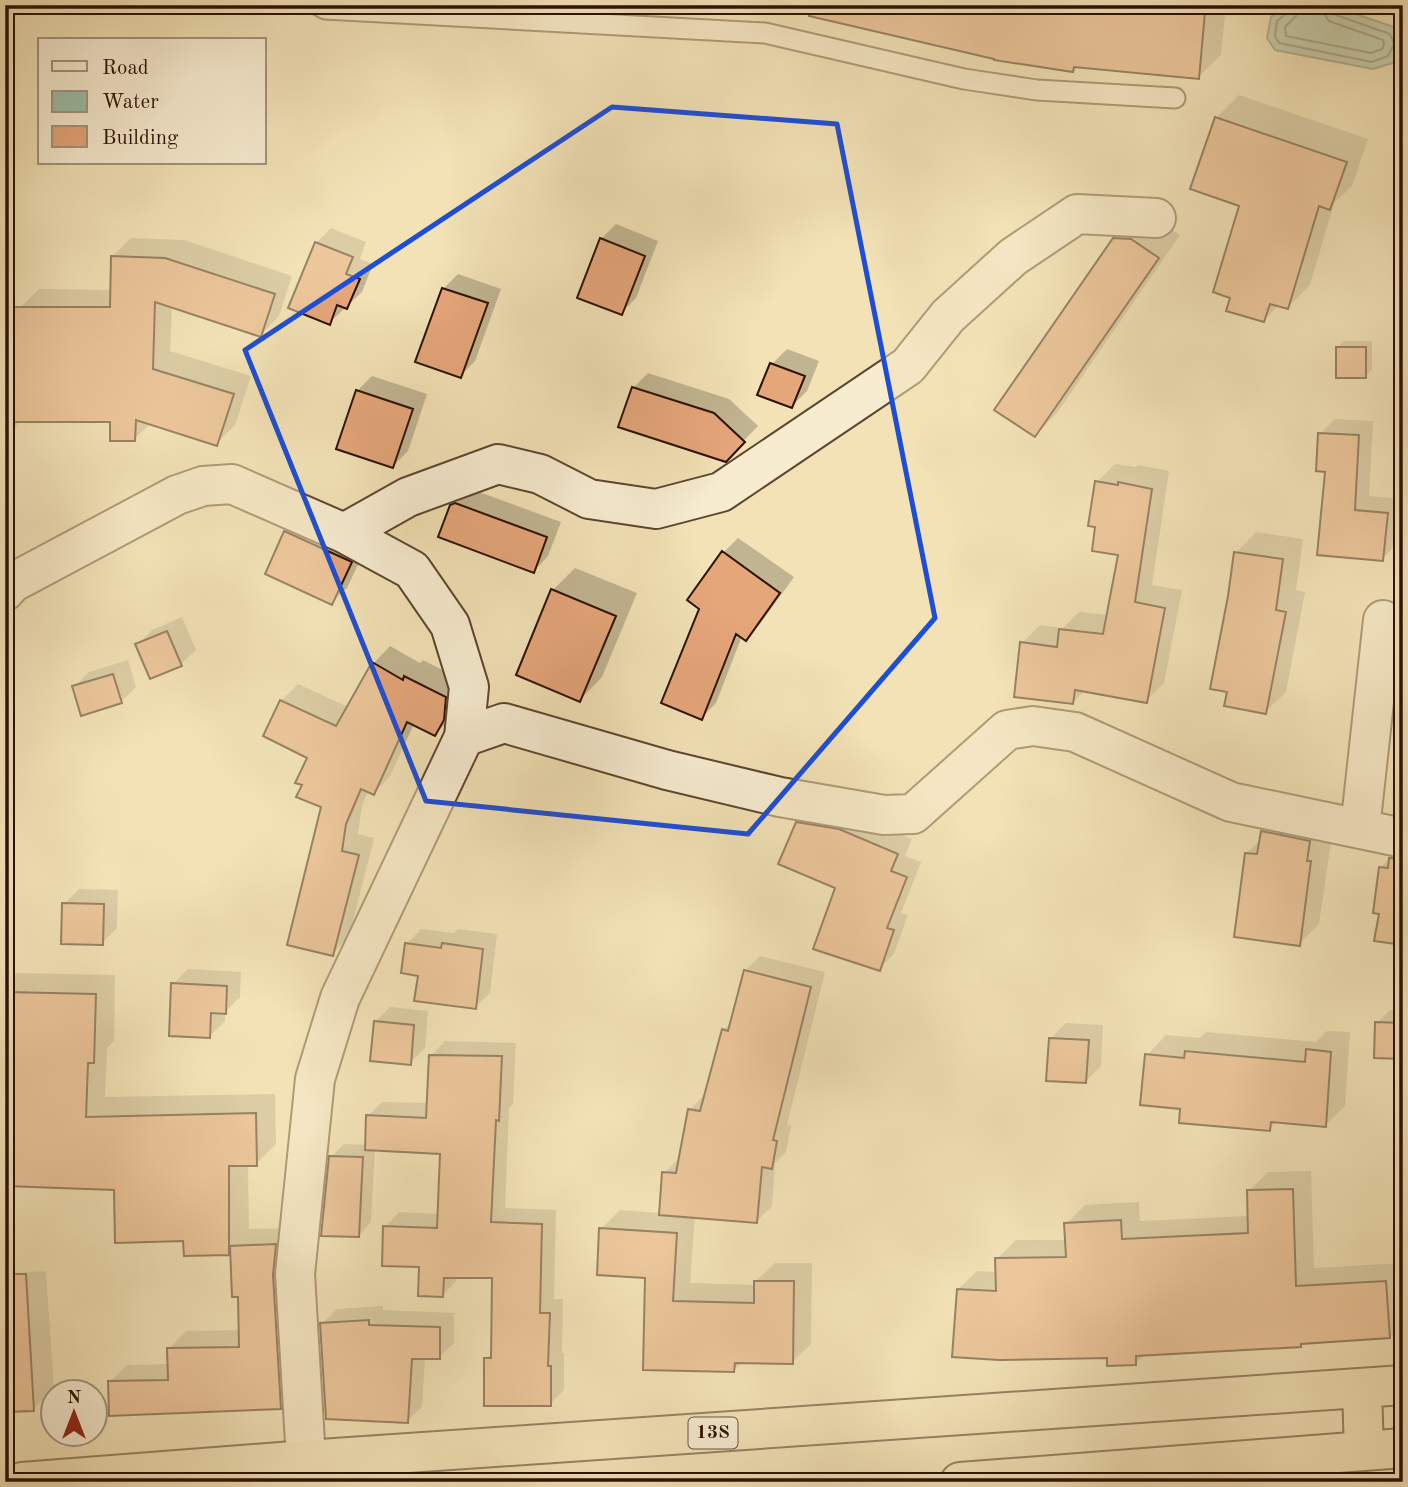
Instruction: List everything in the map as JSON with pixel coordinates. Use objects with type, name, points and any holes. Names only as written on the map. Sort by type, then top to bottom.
[{"type":"highway","name":"13S","points":[[22,1482],[1403,1385]]},
{"type":"highway","points":[[1362,1388],[1364,1451]]},
{"type":"highway","points":[[960,1482],[1403,1448]]},
{"type":"street","points":[[344,534],[408,497],[498,464],[540,474],[589,499],[656,509],[721,492],[908,366],[948,316],[1013,257],[1077,215],[1156,218]]},
{"type":"street","points":[[5,592],[12,583],[177,495],[203,486],[232,484],[344,534],[412,570],[450,625],[469,687],[464,737],[340,998],[315,1079],[295,1274],[306,1460]]},
{"type":"street","points":[[1360,829],[1382,620]]},
{"type":"street","points":[[464,737],[504,723],[667,770],[780,797],[884,814],[913,814],[1007,730],[1033,726],[1075,732],[1231,802],[1403,838]]},
{"type":"lane","points":[[318,5],[325,9],[765,33],[964,79],[1037,90],[1175,98]]},
{"type":"highlighted area","points":[[612,107],[837,124],[935,618],[748,834],[426,801],[245,350]]},
{"type":"water","points":[[1286,5],[1329,5],[1397,28],[1402,45],[1393,63],[1373,69],[1275,50],[1267,38],[1271,17]]},
{"type":"building","points":[[810,5],[1065,5],[1126,14],[1127,5],[1135,5],[1205,12],[1199,79],[1074,67],[1073,72],[994,60],[809,16]]},
{"type":"building","points":[[1215,117],[1347,162],[1330,210],[1319,206],[1288,309],[1270,304],[1264,322],[1226,311],[1230,298],[1213,292],[1239,206],[1190,189]]},
{"type":"building","points":[[600,238],[645,256],[622,315],[577,298]]},
{"type":"building","points":[[1113,238],[1131,239],[1159,258],[1035,437],[994,410]]},
{"type":"building","points":[[315,242],[353,257],[346,274],[360,279],[347,309],[337,305],[330,325],[288,308]]},
{"type":"building","points":[[111,256],[165,258],[275,294],[261,337],[155,302],[153,369],[234,394],[217,446],[136,420],[135,441],[110,441],[110,422],[5,422],[5,307],[110,307]]},
{"type":"building","points":[[442,288],[488,303],[461,378],[415,362]]},
{"type":"building","points":[[1336,347],[1366,347],[1366,378],[1336,378]]},
{"type":"building","points":[[770,363],[805,376],[792,408],[757,395]]},
{"type":"building","points":[[632,387],[714,413],[745,442],[726,462],[618,427]]},
{"type":"building","points":[[356,390],[413,409],[393,468],[336,449]]},
{"type":"building","points":[[1318,433],[1359,435],[1355,510],[1388,513],[1383,561],[1317,555],[1325,472],[1316,471]]},
{"type":"building","points":[[1095,481],[1118,485],[1118,482],[1152,489],[1135,602],[1165,608],[1147,703],[1075,690],[1073,704],[1014,697],[1020,642],[1057,647],[1059,629],[1103,634],[1118,555],[1092,551],[1095,527],[1088,526]]},
{"type":"building","points":[[455,503],[547,537],[534,573],[438,537],[450,505]]},
{"type":"building","points":[[284,531],[352,562],[332,605],[265,574]]},
{"type":"building","points":[[722,551],[780,593],[746,641],[736,634],[702,720],[661,703],[699,609],[687,600]]},
{"type":"building","points":[[1234,552],[1283,559],[1276,610],[1286,612],[1266,714],[1224,706],[1227,692],[1210,689]]},
{"type":"building","points":[[551,589],[616,616],[580,702],[516,675]]},
{"type":"building","points":[[167,631],[182,666],[150,679],[135,644]]},
{"type":"building","points":[[372,662],[403,680],[404,676],[446,697],[444,720],[435,736],[407,722],[374,795],[361,789],[346,824],[342,851],[359,855],[333,956],[287,945],[321,807],[296,797],[302,785],[295,783],[307,758],[263,736],[280,700],[336,726]]},
{"type":"building","points":[[113,674],[122,703],[81,716],[72,686]]},
{"type":"building","points":[[796,822],[839,829],[898,854],[891,871],[907,877],[887,928],[894,930],[880,971],[813,949],[835,888],[778,864]]},
{"type":"building","points":[[1261,831],[1310,841],[1307,861],[1311,861],[1300,946],[1234,937],[1245,853],[1257,854]]},
{"type":"building","points":[[1389,858],[1403,859],[1403,945],[1374,941],[1379,914],[1373,913],[1379,867],[1388,868]]},
{"type":"building","points":[[62,903],[104,904],[103,945],[61,944]]},
{"type":"building","points":[[405,943],[441,948],[442,943],[483,949],[476,1009],[414,1001],[418,976],[401,973]]},
{"type":"building","points":[[744,970],[811,987],[773,1140],[777,1141],[772,1169],[762,1167],[757,1223],[659,1215],[662,1172],[676,1173],[688,1109],[700,1111],[722,1029],[728,1031]]},
{"type":"building","points":[[171,983],[227,986],[226,1014],[211,1013],[210,1038],[169,1036]]},
{"type":"building","points":[[5,992],[96,994],[94,1063],[88,1063],[86,1117],[256,1113],[257,1166],[229,1166],[229,1255],[184,1256],[183,1241],[115,1243],[114,1190],[5,1186]]},
{"type":"building","points":[[374,1021],[414,1025],[411,1065],[370,1061]]},
{"type":"building","points":[[1375,1022],[1403,1023],[1403,1059],[1374,1058]]},
{"type":"building","points":[[1049,1038],[1089,1040],[1086,1083],[1046,1081]]},
{"type":"building","points":[[1306,1049],[1331,1052],[1326,1127],[1271,1122],[1270,1131],[1179,1123],[1180,1109],[1140,1105],[1145,1054],[1184,1058],[1185,1051],[1305,1062]]},
{"type":"building","points":[[429,1055],[502,1056],[491,1222],[542,1224],[540,1313],[550,1313],[548,1366],[551,1366],[551,1406],[484,1406],[484,1358],[491,1358],[492,1278],[444,1278],[443,1297],[418,1296],[419,1267],[382,1266],[383,1226],[437,1228],[440,1154],[365,1150],[366,1115],[426,1118]]},
{"type":"building","points":[[329,1156],[363,1157],[359,1237],[321,1236]]},
{"type":"building","points":[[1293,1189],[1296,1286],[1386,1281],[1390,1338],[1301,1344],[1301,1347],[1136,1356],[1136,1365],[1107,1366],[1107,1358],[999,1360],[952,1357],[957,1289],[996,1291],[995,1258],[1066,1257],[1064,1223],[1121,1220],[1122,1239],[1248,1233],[1247,1190]]},
{"type":"building","points":[[599,1228],[677,1233],[673,1301],[754,1303],[754,1281],[794,1281],[793,1364],[735,1363],[734,1372],[643,1370],[645,1278],[597,1275]]},
{"type":"building","points":[[276,1244],[273,1275],[281,1409],[109,1416],[108,1381],[168,1380],[167,1348],[239,1347],[238,1297],[232,1297],[230,1246]]},
{"type":"building","points":[[5,1274],[26,1274],[34,1411],[5,1412]]},
{"type":"building","points":[[369,1320],[369,1325],[440,1327],[440,1359],[412,1359],[408,1423],[326,1419],[320,1323]]}]
